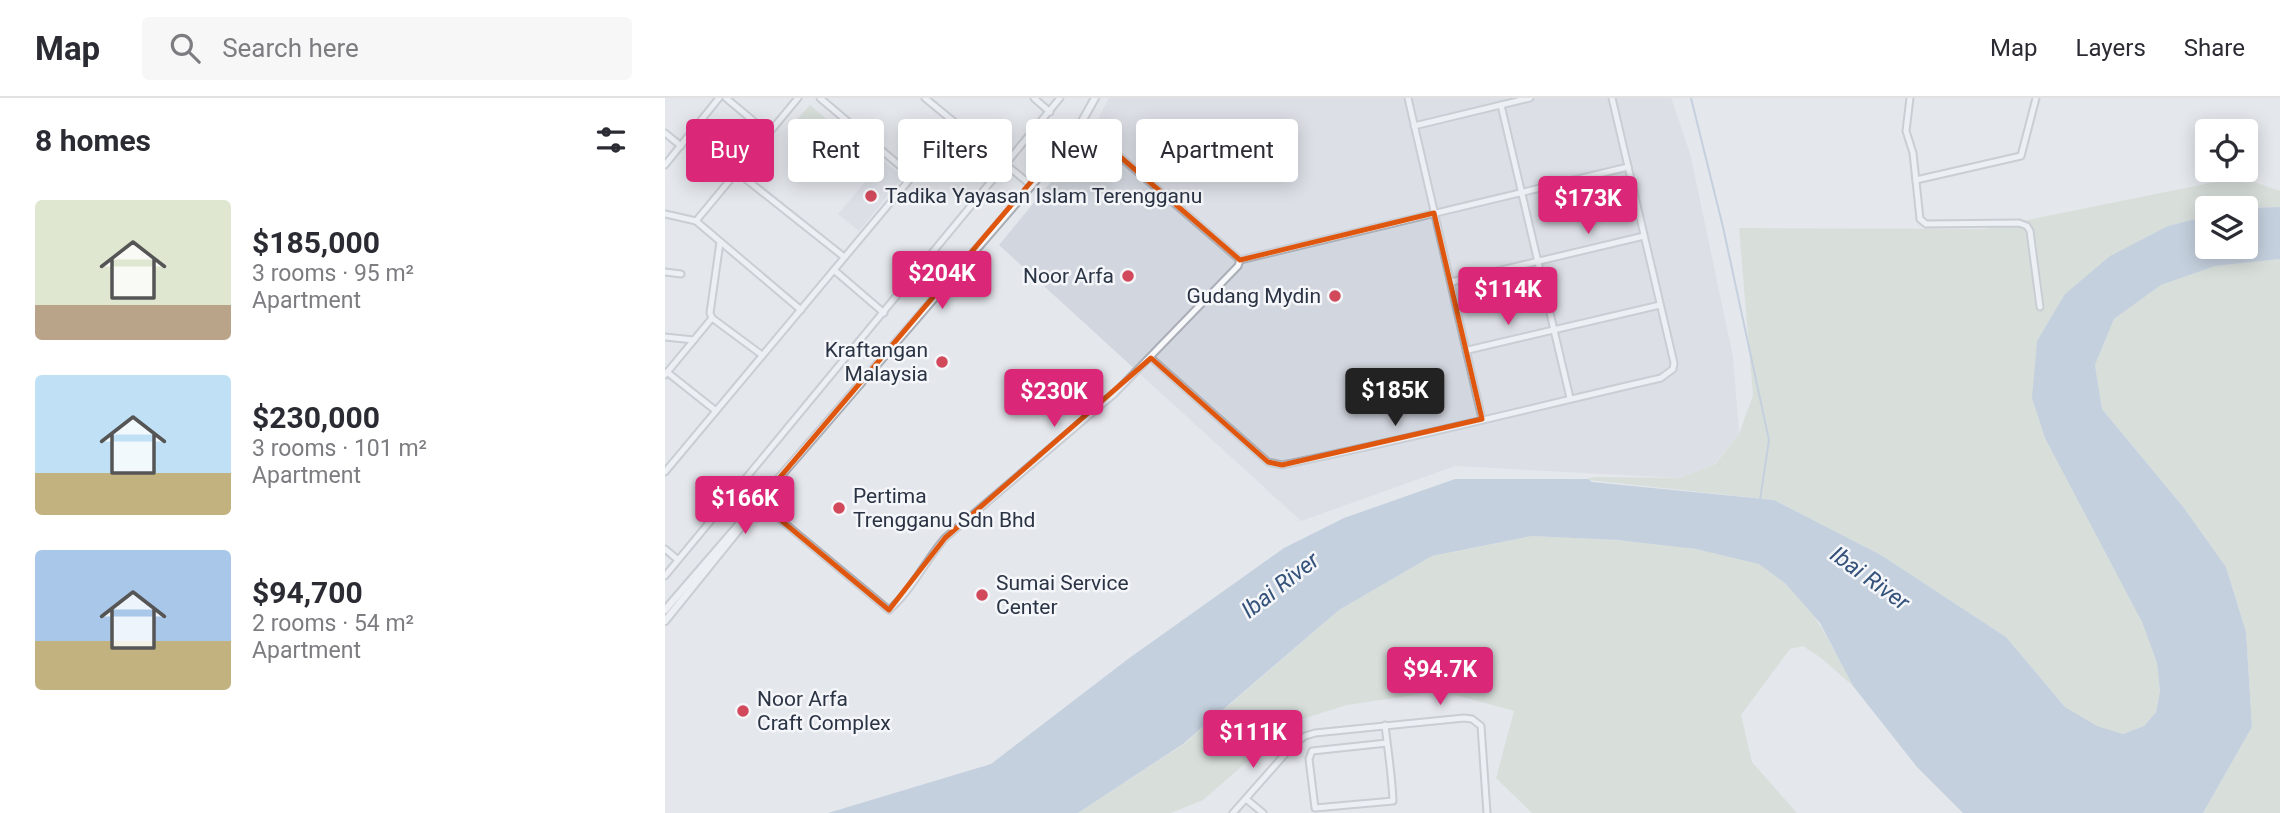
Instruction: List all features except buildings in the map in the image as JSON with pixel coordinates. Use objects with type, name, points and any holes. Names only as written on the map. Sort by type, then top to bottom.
[{"type":"street","points":[[665,165],[719,98]]},
{"type":"street","points":[[726,98],[751,119]]},
{"type":"street","points":[[774,128],[798,98]]},
{"type":"street","points":[[820,98],[898,164]]},
{"type":"street","points":[[925,98],[949,119]]},
{"type":"street","points":[[1034,98],[1050,112]]},
{"type":"street","points":[[1012,159],[1060,98]]},
{"type":"street","points":[[1084,119],[1095,98]]},
{"type":"street","points":[[1408,98],[1482,419]]},
{"type":"street","points":[[1414,126],[1530,98]]},
{"type":"street","points":[[1151,358],[1268,462],[1275,464],[1375,446],[1661,378],[1668,374],[1674,363],[1612,98]]},
{"type":"street","points":[[1910,98],[1906,131],[1913,153],[1919,215],[1923,223],[2019,223],[2027,226],[2040,307]]},
{"type":"street","points":[[1916,180],[2018,158],[2022,155],[2036,98]]},
{"type":"street","points":[[1501,105],[1570,398]]},
{"type":"street","points":[[665,134],[681,146]]},
{"type":"street","points":[[1122,159],[1240,260]]},
{"type":"street","points":[[1240,260],[1628,167]]},
{"type":"street","points":[[1012,171],[1031,186]]},
{"type":"street","points":[[696,221],[729,182]]},
{"type":"street","points":[[750,182],[844,257]]},
{"type":"street","points":[[665,472],[907,182]]},
{"type":"street","points":[[665,576],[993,182]]},
{"type":"street","points":[[665,610],[1034,182]]},
{"type":"street","points":[[665,214],[696,221],[800,310]]},
{"type":"street","points":[[1451,282],[1644,236]]},
{"type":"street","points":[[720,242],[710,309],[712,318],[762,355]]},
{"type":"street","points":[[759,502],[889,610],[902,597],[945,538],[1114,394],[1238,266],[1240,260]]},
{"type":"street","points":[[834,270],[884,313]]},
{"type":"street","points":[[665,272],[681,274]]},
{"type":"street","points":[[1468,350],[1660,305]]},
{"type":"street","points":[[712,318],[666,373],[716,411]]},
{"type":"street","points":[[665,337],[694,340]]},
{"type":"street","points":[[665,621],[752,515],[759,502]]},
{"type":"street","points":[[665,549],[678,560]]},
{"type":"street","points":[[1233,813],[1296,742],[1315,733],[1464,718],[1477,721],[1481,726],[1487,813]]},
{"type":"street","points":[[1385,725],[1387,743],[1393,801],[1315,808],[1309,759],[1312,751],[1387,743]]},
{"type":"street","points":[[1246,799],[1262,813]]},
{"type":"highlighted area","points":[[1081,123],[1240,260],[1434,213],[1482,419],[1282,465],[1268,462],[1151,358],[945,538],[889,610],[759,502]]},
{"type":"shaded area","points":[[1109,98],[1671,98],[1690,153],[1733,357],[1739,434],[1714,464],[1680,478],[1455,466],[1301,521],[999,245],[1051,182],[1122,182],[1122,119],[1098,119]]},
{"type":"shaded area","name":"Tadika Yayasan Islam Terengganu","points":[[884,162],[898,173],[899,182],[859,231],[838,214],[865,182],[884,182]]},
{"type":"green space","points":[[810,105],[826,119],[797,119]]},
{"type":"green space","points":[[2215,182],[2254,182],[2280,191],[2280,207],[2258,207],[2258,196],[2195,196],[2195,219],[2168,226],[2065,294],[2142,622],[2157,663],[2160,691],[2156,712],[2144,726],[2123,734],[2097,727],[2065,707],[2006,637],[1881,555],[1774,500],[1588,480],[1595,477],[1680,478],[1715,464],[1739,434],[1753,395],[1739,228],[1983,229]]},
{"type":"green space","points":[[2280,259],[2280,813],[2203,813],[2252,727],[2246,632],[2226,567],[2184,508],[2102,409],[2095,365],[2114,319],[2161,285],[2214,266]]},
{"type":"green space","points":[[1532,536],[1628,541],[1700,550],[1756,562],[1776,574],[1790,587],[1815,618],[1853,686],[1803,646],[1790,649],[1741,715],[1752,762],[1797,813],[1532,813],[1496,778],[1514,711],[1441,691],[1347,705],[1293,722],[1203,800],[1171,813],[1078,813],[1184,744],[1339,610],[1432,556]]},
{"type":"water","name":"Ibai River","points":[[2280,207],[2280,259],[2215,266],[2161,285],[2114,319],[2095,365],[2102,409],[2184,508],[2226,567],[2246,632],[2252,727],[2203,813],[1963,813],[1917,767],[1853,686],[1820,623],[1786,584],[1759,564],[1696,549],[1617,540],[1532,536],[1432,556],[1339,610],[1183,744],[1078,813],[828,813],[991,764],[1128,659],[1284,548],[1344,518],[1455,479],[1588,479],[1592,482],[1774,500],[1881,555],[2006,637],[2065,707],[2097,726],[2123,734],[2144,726],[2156,712],[2160,691],[2157,663],[2142,622],[2045,438],[2032,398],[2037,341],[2065,294],[2110,256],[2168,226],[2195,219],[2195,259],[2258,259],[2258,208]]},
{"type":"waterway","points":[[1691,98],[1723,227],[1769,440],[1760,500]]},
{"type":"place","name":"Tadika Yayasan Islam Terengganu","points":[[871,196]]},
{"type":"place","name":"Noor Arfa","points":[[1128,276]]},
{"type":"place","name":"Gudang Mydin","points":[[1335,296]]},
{"type":"place","name":"Kraftangan Malaysia","points":[[942,362]]},
{"type":"place","name":"Pertima Trengganu Sdn Bhd","points":[[839,508]]},
{"type":"place","name":"Sumai Service Center","points":[[982,595]]},
{"type":"place","name":"Noor Arfa Craft Complex","points":[[743,711]]}]
